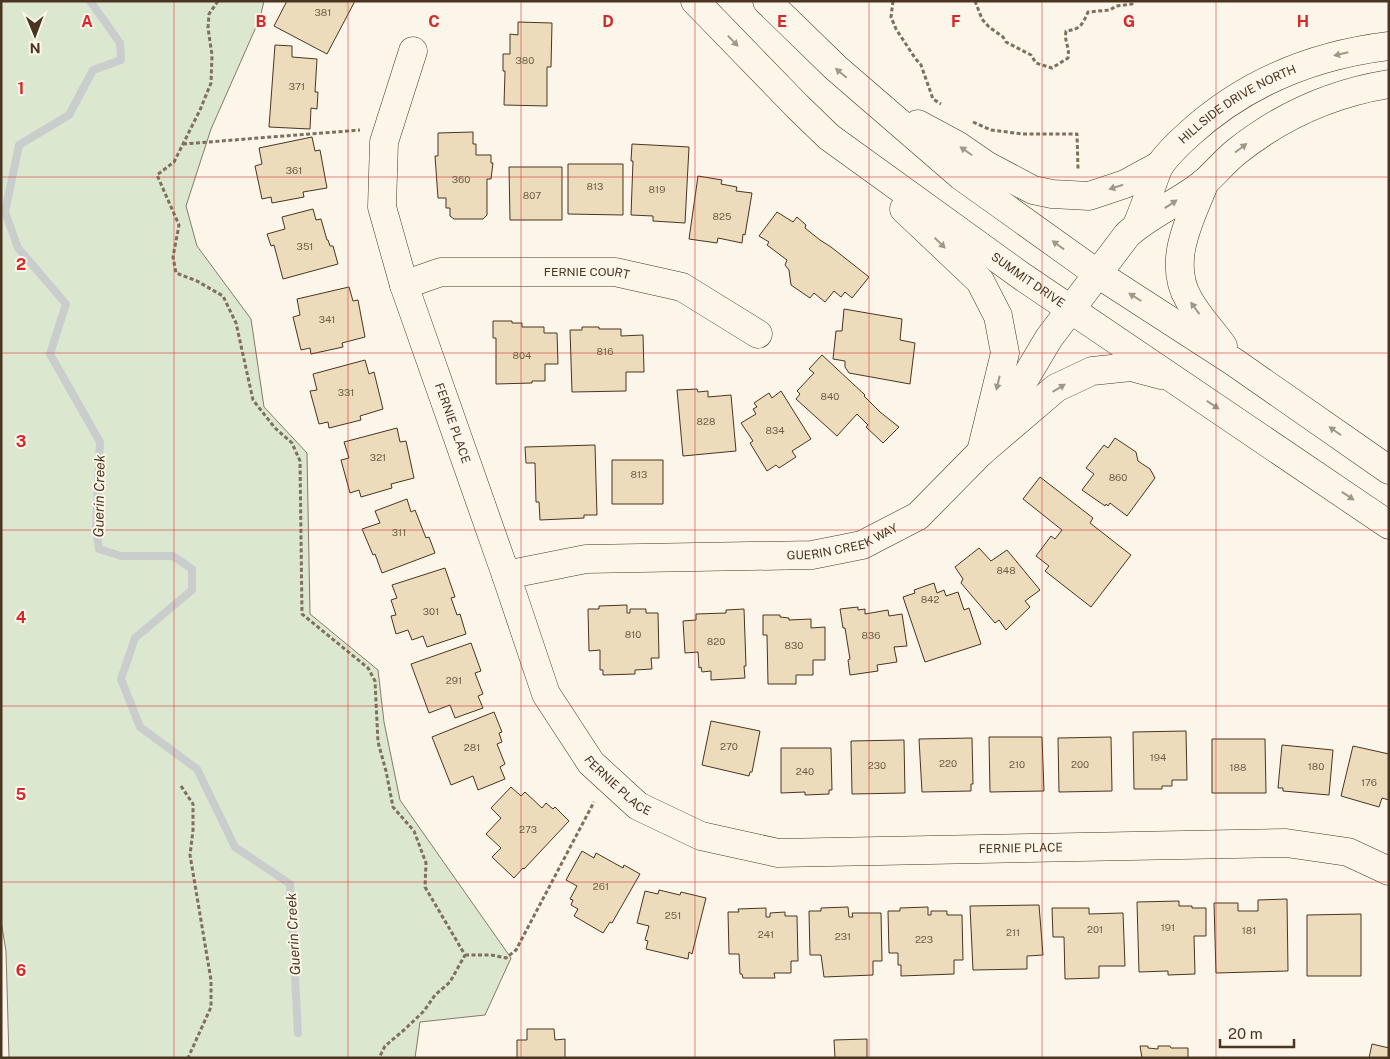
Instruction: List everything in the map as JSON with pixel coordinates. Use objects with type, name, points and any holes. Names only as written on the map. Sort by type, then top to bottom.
[{"type":"street","name":"SUMMIT DRIVE","points":[[695,1],[796,106],[829,137],[1020,275],[1389,525]]},
{"type":"street","points":[[767,1],[836,68],[961,176],[1098,274],[1234,362],[1389,470]]},
{"type":"street","name":"HILLSIDE DRIVE NORTH","points":[[1137,226],[1160,165],[1181,141],[1222,108],[1274,77],[1331,56],[1389,46]]},
{"type":"street","name":"FERNIE PLACE","points":[[413,51],[384,142],[382,208],[404,284],[546,694],[592,763],[638,806],[701,836],[778,853],[1286,843],[1348,852],[1389,871]]},
{"type":"street","name":"HILLSIDE DRIVE NORTH","points":[[1070,309],[1137,226],[1205,182],[1235,152],[1259,134],[1312,106],[1341,95],[1389,84]]},
{"type":"street","points":[[879,104],[958,145],[986,165],[1020,181],[1034,190],[1052,194],[1089,196],[1125,184],[1160,165]]},
{"type":"street","points":[[829,137],[980,281],[998,316],[1005,354],[980,452]]},
{"type":"street","points":[[1205,182],[1183,239],[1180,257],[1181,274],[1188,299],[1234,362]]},
{"type":"street","name":"FERNIE COURT","points":[[404,284],[440,272],[615,272],[682,288],[758,334]]},
{"type":"street","name":"GUERIN CREEK WAY","points":[[506,575],[586,559],[812,556],[862,545],[918,516],[980,452],[1049,338],[1070,309]]},
{"type":"street","points":[[980,452],[1056,388],[1092,371],[1131,367],[1173,378]]},
{"type":"path","points":[[218,1],[209,14],[208,28],[212,55],[211,83],[174,162],[156,175],[179,225],[173,257],[176,273],[197,281],[223,296],[236,323],[253,400],[275,428],[292,443],[300,461],[302,614],[368,668],[375,681],[378,742],[393,807],[414,831],[426,863],[425,887],[465,955]]},
{"type":"path","points":[[893,1],[891,17],[907,46],[922,65],[933,99],[946,107]]},
{"type":"path","points":[[975,1],[982,19],[1003,37],[1006,42],[1031,55],[1036,63],[1052,68],[1068,58],[1070,50],[1065,39],[1066,30],[1076,30],[1081,26],[1088,12],[1110,10],[1116,6],[1132,4],[1132,1]]},
{"type":"path","points":[[966,120],[991,130],[1023,134],[1077,134],[1078,172]]},
{"type":"path","points":[[182,144],[388,128]]},
{"type":"path","points":[[465,955],[491,955],[506,958],[516,950],[607,778]]},
{"type":"path","points":[[181,786],[193,804],[193,830],[190,855],[211,980],[211,1007],[188,1058]]},
{"type":"path","points":[[379,1058],[385,1046],[424,1011],[436,994],[450,982],[465,955]]},
{"type":"green space","points":[[1,1],[264,1],[260,18],[211,129],[186,206],[197,246],[251,319],[264,407],[307,453],[310,614],[378,670],[384,722],[400,800],[511,958],[485,1015],[420,1022],[415,1058],[9,1058],[6,951],[1,921]]},
{"type":"building","points":[[287,1],[355,1],[327,54],[274,26]]},
{"type":"building","points":[[518,22],[552,23],[551,67],[547,67],[547,106],[504,105],[505,71],[503,71],[503,54],[510,54],[510,34],[518,35]]},
{"type":"building","points":[[275,45],[292,46],[292,57],[317,59],[315,92],[318,92],[317,109],[311,108],[310,129],[269,127]]},
{"type":"building","points":[[473,132],[473,144],[476,144],[476,155],[491,155],[491,163],[493,163],[491,179],[487,179],[487,215],[483,219],[454,219],[450,216],[450,208],[446,208],[446,198],[438,198],[435,156],[438,156],[438,133]]},
{"type":"building","points":[[312,137],[315,151],[320,150],[327,188],[303,192],[304,197],[272,203],[271,197],[262,199],[255,166],[262,164],[259,148]]},
{"type":"building","points":[[632,144],[689,147],[685,223],[653,221],[653,216],[631,215]]},
{"type":"building","points":[[568,164],[623,164],[623,215],[568,214]]},
{"type":"building","points":[[509,167],[562,167],[562,220],[510,220]]},
{"type":"building","points":[[698,176],[722,180],[721,184],[737,187],[736,191],[752,193],[742,243],[718,238],[717,243],[689,239]]},
{"type":"building","points":[[313,209],[316,220],[321,219],[327,240],[330,246],[333,246],[338,264],[283,279],[274,245],[271,246],[267,234],[285,229],[282,217]]},
{"type":"building","points":[[777,212],[793,222],[797,217],[806,225],[805,228],[869,277],[852,298],[845,292],[841,297],[834,291],[825,302],[814,293],[810,298],[791,285],[789,270],[785,265],[787,260],[767,245],[769,242],[759,236]]},
{"type":"building","points":[[349,287],[353,301],[358,300],[365,337],[342,343],[343,347],[311,354],[310,348],[301,350],[293,317],[300,315],[297,299]]},
{"type":"building","points":[[844,309],[902,319],[900,340],[915,343],[910,384],[849,373],[845,367],[845,361],[833,359],[836,331],[842,331]]},
{"type":"building","points":[[493,321],[522,323],[522,327],[544,327],[544,333],[557,333],[558,364],[545,364],[545,381],[496,384],[496,338],[493,338]]},
{"type":"building","points":[[582,327],[621,329],[621,336],[643,335],[644,372],[626,372],[626,391],[572,392],[570,330],[582,330]]},
{"type":"building","points":[[822,355],[865,395],[880,412],[899,427],[883,443],[866,427],[868,425],[857,414],[837,436],[796,399],[800,394],[797,391],[814,373],[809,369]]},
{"type":"building","points":[[365,360],[369,374],[374,372],[383,409],[360,416],[361,420],[329,428],[328,422],[319,424],[310,391],[317,390],[313,374]]},
{"type":"building","points":[[697,389],[698,392],[708,391],[708,397],[731,395],[736,451],[683,456],[677,390]]},
{"type":"building","points":[[781,391],[811,439],[792,451],[796,457],[779,468],[776,465],[767,471],[750,443],[753,441],[741,423],[756,414],[753,409],[757,407],[754,403],[769,393],[772,398]]},
{"type":"building","points":[[397,428],[400,442],[406,441],[414,478],[391,484],[392,488],[361,497],[359,490],[350,493],[341,460],[349,458],[344,442]]},
{"type":"building","points":[[1115,438],[1136,452],[1138,461],[1150,469],[1155,478],[1127,516],[1110,503],[1108,506],[1106,504],[1105,506],[1082,490],[1094,474],[1086,468],[1104,445],[1108,448]]},
{"type":"building","points":[[595,445],[597,515],[584,515],[584,518],[540,520],[539,502],[536,502],[535,463],[526,463],[525,447]]},
{"type":"building","points":[[612,460],[663,460],[663,504],[612,504]]},
{"type":"building","points":[[1040,477],[1093,518],[1090,523],[1131,555],[1091,607],[1045,571],[1049,566],[1036,556],[1051,536],[1055,539],[1062,530],[1023,499]]},
{"type":"building","points":[[407,499],[411,512],[415,510],[426,538],[429,537],[435,553],[382,573],[362,529],[380,523],[375,511]]},
{"type":"building","points":[[979,548],[991,561],[1007,550],[1040,590],[1025,601],[1030,607],[1006,630],[999,620],[995,623],[961,583],[963,579],[955,567]]},
{"type":"building","points":[[445,568],[455,597],[451,598],[457,615],[460,614],[466,634],[427,647],[423,636],[412,640],[408,630],[396,634],[391,616],[396,615],[391,600],[397,598],[392,585]]},
{"type":"building","points":[[934,583],[937,593],[944,590],[946,596],[958,592],[964,610],[969,608],[981,644],[925,662],[903,597],[915,593],[914,590]]},
{"type":"building","points":[[627,605],[627,613],[630,613],[630,609],[646,609],[646,613],[658,613],[659,658],[651,658],[652,669],[635,670],[635,674],[603,675],[603,670],[600,670],[600,650],[589,651],[588,609],[599,609],[599,606]]},
{"type":"building","points":[[858,607],[858,610],[865,609],[865,614],[888,610],[889,616],[902,614],[907,646],[894,647],[897,662],[877,665],[878,671],[850,675],[848,660],[850,659],[840,609]]},
{"type":"building","points":[[744,609],[745,678],[711,680],[711,671],[702,672],[701,667],[699,668],[698,652],[685,653],[683,621],[696,620],[696,614],[726,613],[726,610]]},
{"type":"building","points":[[763,615],[780,615],[780,617],[789,618],[789,620],[811,619],[811,628],[825,627],[825,660],[813,660],[813,675],[796,675],[796,684],[768,684],[767,635],[763,635]]},
{"type":"building","points":[[471,643],[481,671],[475,673],[483,694],[478,696],[483,708],[455,718],[450,705],[429,713],[411,664]]},
{"type":"building","points":[[494,712],[502,732],[499,733],[502,742],[497,744],[505,764],[500,767],[505,779],[478,790],[473,776],[451,785],[432,737]]},
{"type":"building","points":[[711,721],[760,731],[752,772],[750,772],[749,776],[702,765]]},
{"type":"building","points":[[1186,731],[1187,780],[1172,780],[1172,786],[1162,786],[1162,789],[1134,789],[1133,732]]},
{"type":"building","points":[[989,737],[1042,737],[1044,791],[990,792]]},
{"type":"building","points":[[1111,737],[1112,791],[1059,792],[1058,738]]},
{"type":"building","points":[[972,738],[973,784],[971,784],[971,791],[922,792],[919,739]]},
{"type":"building","points":[[1212,739],[1265,739],[1266,793],[1212,793]]},
{"type":"building","points":[[904,740],[905,793],[852,794],[851,741]]},
{"type":"building","points":[[1282,745],[1333,750],[1329,795],[1283,791],[1283,788],[1278,788]]},
{"type":"building","points":[[1353,746],[1389,754],[1389,800],[1382,798],[1379,807],[1341,796]]},
{"type":"building","points":[[781,748],[831,748],[832,790],[829,790],[829,794],[781,793]]},
{"type":"building","points":[[511,787],[521,796],[525,792],[542,808],[546,803],[553,809],[555,807],[569,821],[514,878],[492,857],[501,848],[486,834],[501,818],[491,808]]},
{"type":"building","points":[[582,851],[594,858],[596,853],[623,868],[624,865],[640,874],[612,923],[610,922],[603,933],[574,916],[578,909],[571,905],[573,900],[570,899],[577,886],[566,880]]},
{"type":"building","points":[[659,890],[680,895],[681,892],[706,898],[692,954],[689,952],[688,959],[646,949],[648,941],[645,940],[649,926],[637,923],[645,891],[658,894]]},
{"type":"building","points":[[1287,899],[1288,971],[1216,973],[1214,903],[1238,903],[1238,911],[1258,911],[1258,900]]},
{"type":"building","points":[[1179,901],[1179,906],[1206,908],[1206,936],[1194,936],[1195,974],[1168,975],[1168,971],[1139,972],[1137,902]]},
{"type":"building","points":[[1039,905],[1043,955],[1027,956],[1027,969],[973,970],[970,906]]},
{"type":"building","points":[[848,907],[849,917],[853,917],[852,913],[881,913],[882,961],[873,961],[873,975],[824,977],[821,955],[810,955],[809,911],[821,911],[821,908]]},
{"type":"building","points":[[928,907],[928,915],[931,915],[931,911],[947,911],[947,915],[962,915],[963,960],[954,960],[954,974],[901,976],[901,965],[898,965],[898,953],[889,953],[888,911],[900,911],[900,908]]},
{"type":"building","points":[[766,908],[766,917],[770,917],[770,913],[785,912],[785,916],[797,916],[798,961],[791,961],[791,973],[774,973],[775,978],[743,978],[742,974],[740,974],[739,954],[729,954],[728,912],[739,912],[738,909]]},
{"type":"building","points":[[1052,908],[1089,908],[1089,914],[1123,913],[1125,966],[1099,966],[1099,978],[1065,979],[1064,937],[1053,937]]},
{"type":"building","points":[[1361,914],[1361,976],[1307,976],[1307,915]]},
{"type":"building","points":[[527,1029],[554,1029],[555,1040],[565,1039],[565,1058],[517,1058],[517,1040],[527,1040]]},
{"type":"building","points":[[867,1039],[867,1058],[835,1058],[834,1040]]},
{"type":"building","points":[[1372,1044],[1389,1048],[1389,1058],[1369,1058]]},
{"type":"building","points":[[1140,1046],[1158,1049],[1158,1046],[1188,1048],[1188,1058],[1142,1058]]},
{"type":"waterway","name":"Guerin Creek","points":[[90,1],[120,43],[121,60],[93,70],[69,115],[19,145],[5,212],[18,248],[66,304],[50,354],[100,442],[96,529],[99,549],[121,556],[173,556],[192,569],[192,590],[135,638],[121,679],[140,727],[197,769],[235,847],[290,884],[298,1033]]}]
